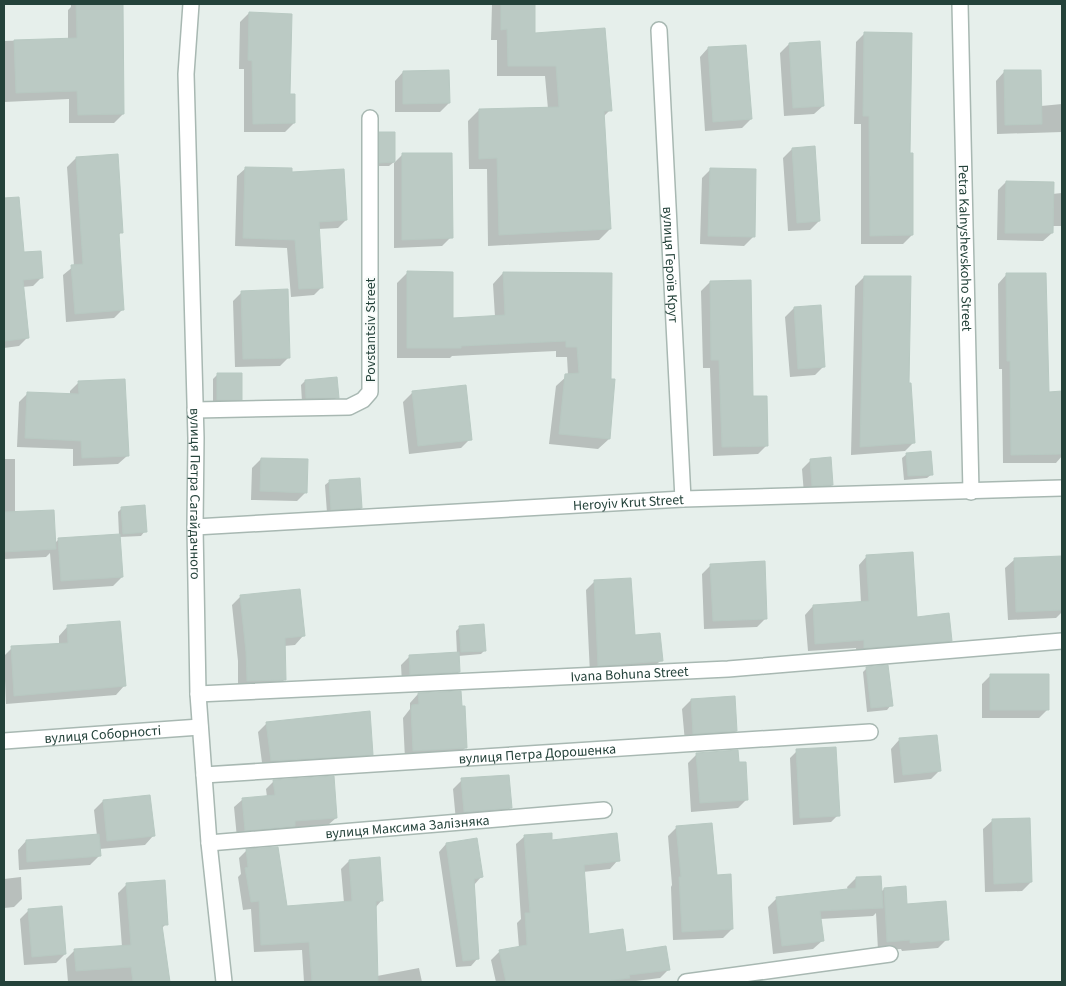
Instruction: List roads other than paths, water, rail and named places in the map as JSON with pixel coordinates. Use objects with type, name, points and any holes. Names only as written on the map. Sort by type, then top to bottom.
[{"type":"street","name":"вулиця Петра Сагайдачного","points":[[191,4],[186,74],[195,410],[198,694],[224,982]]},
{"type":"street","name":"Petra Kalnyshevskoho Street","points":[[960,4],[972,492]]},
{"type":"street","name":"вулиця Героїв Крут","points":[[659,30],[683,499]]},
{"type":"street","name":"Povstantsiv Street","points":[[195,410],[349,407],[363,400],[370,392],[370,118]]},
{"type":"street","name":"Heroyiv Krut Street","points":[[195,527],[683,499],[1062,488]]},
{"type":"street","name":"Ivana Bohuna Street","points":[[198,694],[728,670],[1062,641]]},
{"type":"street","name":"вулиця Соборності","points":[[4,741],[200,727]]},
{"type":"street","name":"вулиця Петра Дорошенка","points":[[204,775],[870,732]]},
{"type":"street","name":"вулиця Максима Залізняка","points":[[210,843],[604,810]]},
{"type":"street","points":[[686,982],[890,954]]}]
